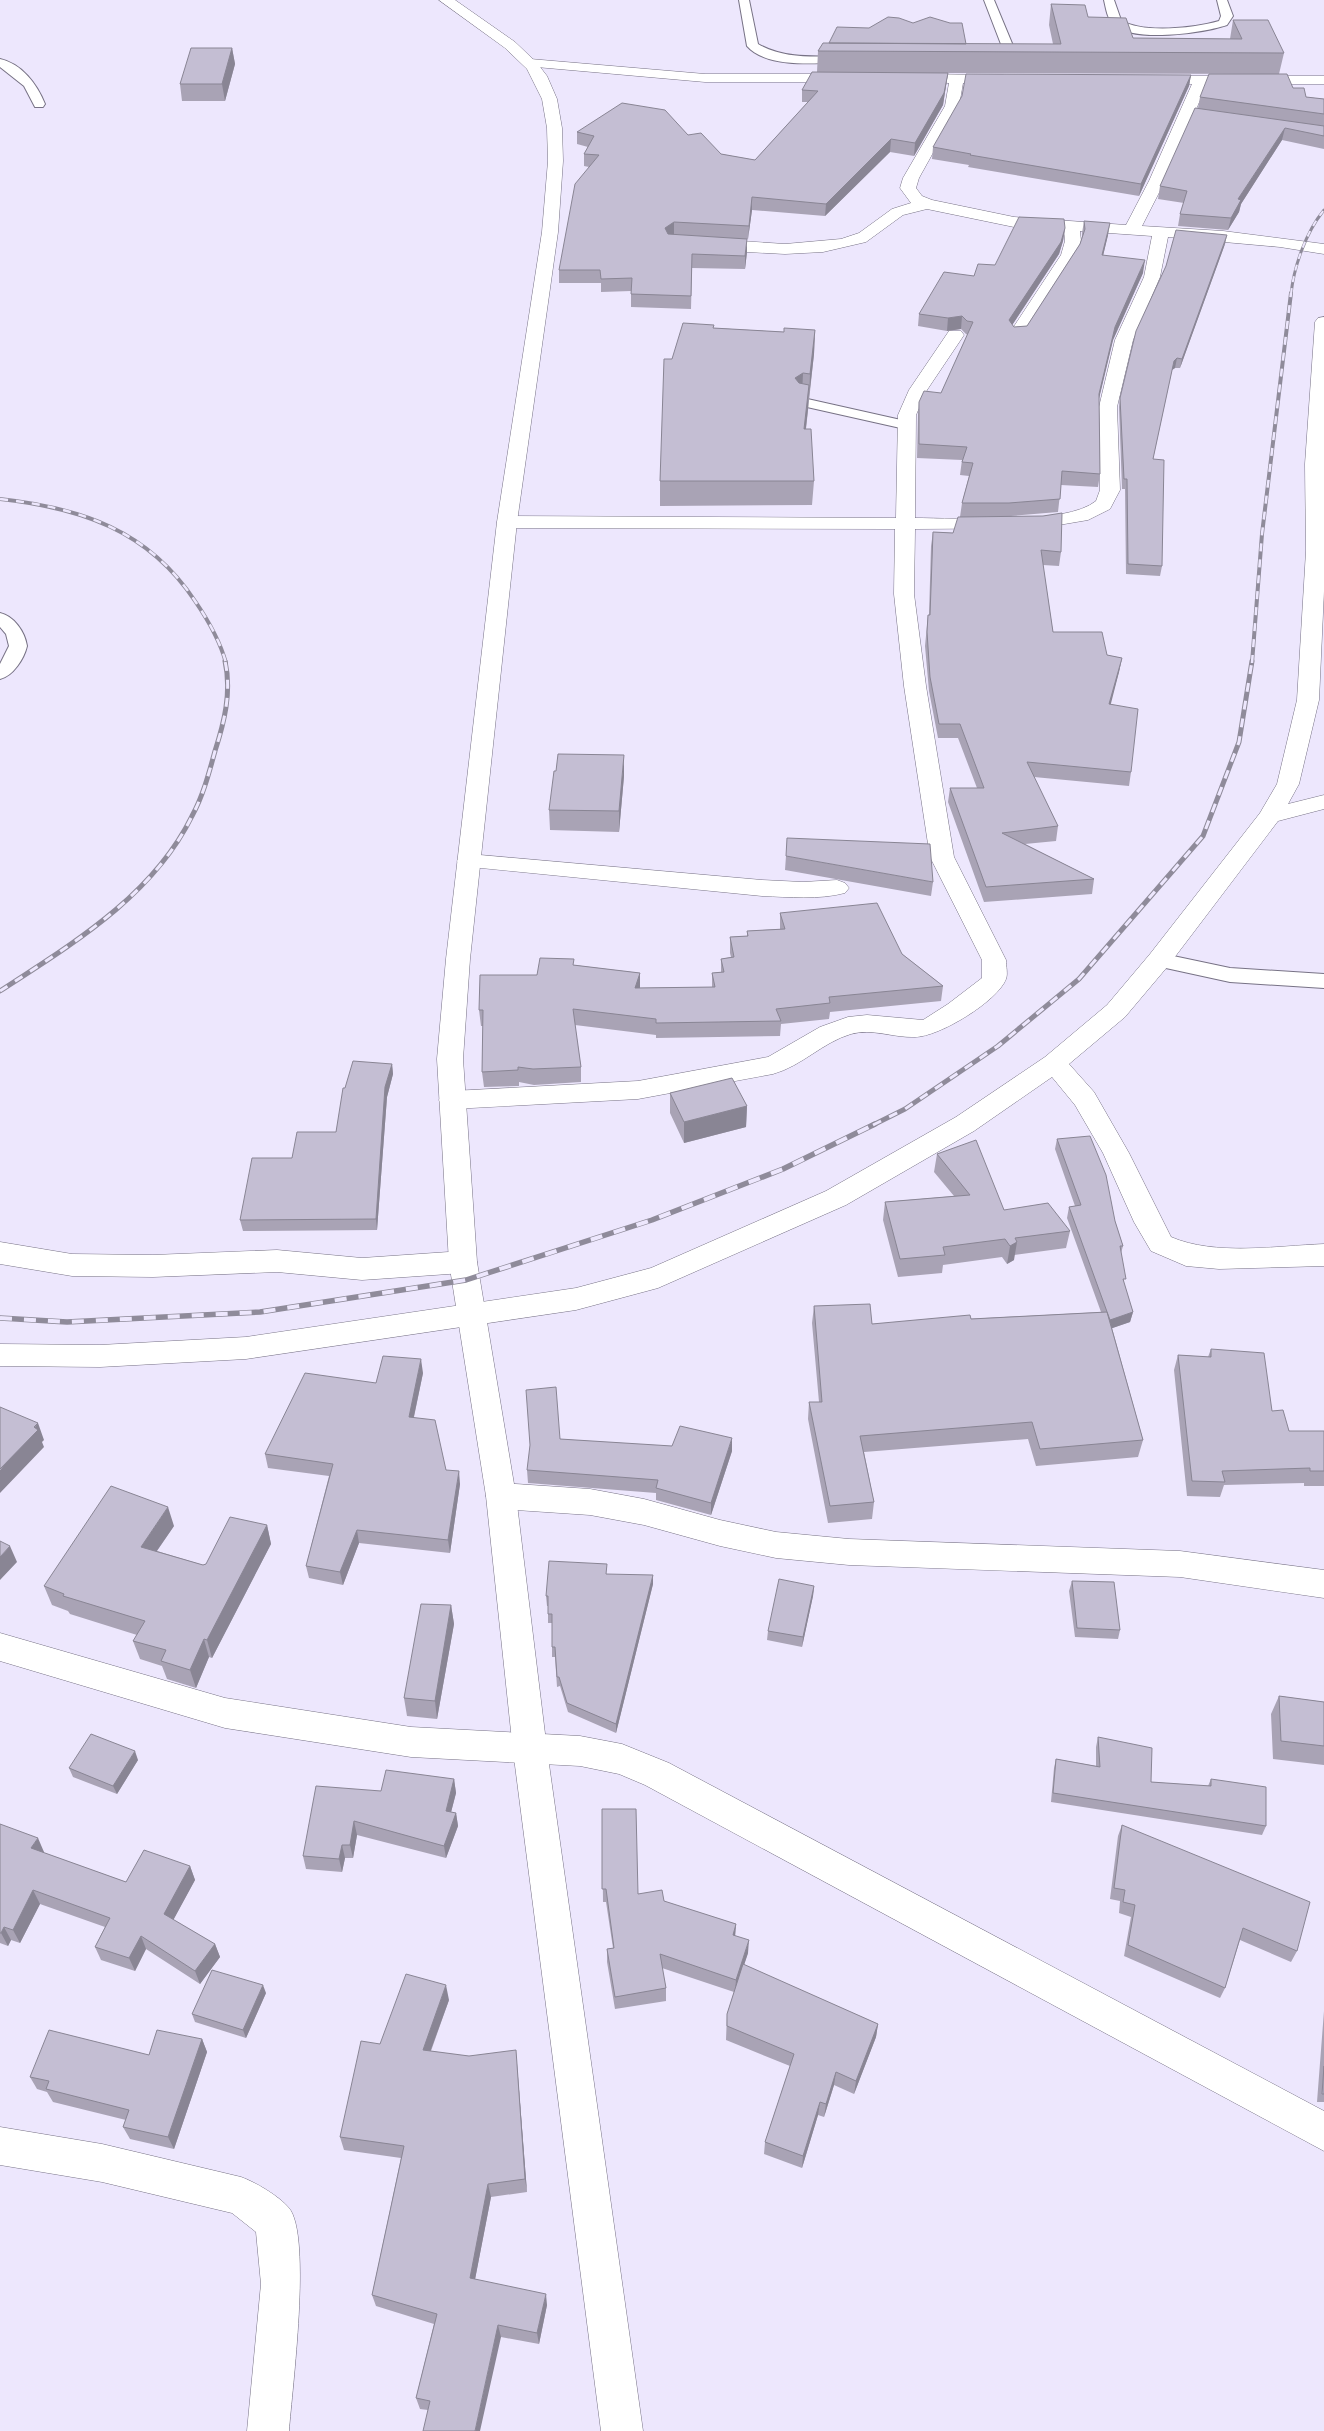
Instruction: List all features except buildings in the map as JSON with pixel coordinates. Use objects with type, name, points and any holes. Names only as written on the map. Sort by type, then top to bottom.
[{"type":"street","points":[[446,0],[530,63],[546,88],[554,141],[555,177],[520,444],[507,522],[469,860],[450,1059],[462,1262],[473,1315],[501,1496],[530,1750],[622,2431]]},
{"type":"street","points":[[530,63],[697,78],[862,78]]},
{"type":"street","points":[[900,78],[1015,79]]},
{"type":"street","points":[[957,78],[952,106],[911,178],[908,188],[916,199],[927,204],[1014,222],[1280,242],[1324,250],[1324,241]]},
{"type":"street","points":[[1142,79],[1324,80]]},
{"type":"street","points":[[1131,230],[1192,113],[1200,80]]},
{"type":"street","points":[[692,243],[796,249],[816,248],[859,239],[871,234],[893,214],[927,204]]},
{"type":"street","points":[[1018,334],[1069,255],[1073,242],[1072,227]]},
{"type":"street","points":[[507,522],[1034,523],[1066,518],[1101,507],[1108,499],[1110,490],[1108,407],[1124,340],[1152,277],[1161,232]]},
{"type":"street","points":[[0,1355],[100,1356],[246,1348],[576,1299],[658,1276],[836,1198],[964,1124],[1054,1063],[1116,1011],[1270,816],[1288,784],[1308,700],[1316,551],[1324,322]]},
{"type":"street","points":[[452,1100],[638,1090],[773,1065],[787,1060],[847,1026],[862,1023],[913,1028],[934,1024],[989,986],[994,978],[994,960],[942,857],[914,686],[904,594],[904,524],[908,473],[906,425],[912,402],[918,390],[955,335]]},
{"type":"street","points":[[1270,816],[1324,802]]},
{"type":"street","points":[[469,860],[762,888],[803,890],[837,888]]},
{"type":"street","points":[[1054,1063],[1085,1099],[1116,1153],[1148,1222],[1161,1244],[1186,1255],[1219,1258],[1324,1255]]},
{"type":"street","points":[[0,1253],[72,1265],[153,1266],[277,1261],[362,1269],[462,1262]]},
{"type":"street","points":[[501,1496],[590,1502],[644,1512],[720,1533],[776,1545],[849,1552],[1180,1564],[1256,1573],[1324,1584]]},
{"type":"street","points":[[0,1647],[225,1713],[411,1742],[530,1750],[580,1751],[622,1759],[657,1774],[1324,2132]]},
{"type":"street","points":[[0,2146],[102,2163],[241,2196],[274,2222],[281,2284],[268,2431]]},
{"type":"lane","points":[[744,0],[753,46],[760,51],[791,58],[857,59]]},
{"type":"lane","points":[[982,60],[1000,59],[1010,53],[989,0]]},
{"type":"lane","points":[[1109,0],[1117,22],[1122,26],[1142,30],[1203,29],[1223,23],[1226,20],[1227,12],[1222,0]]},
{"type":"lane","points":[[0,62],[26,79],[34,89],[39,104]]},
{"type":"lane","points":[[803,402],[906,425]]},
{"type":"lane","points":[[0,618],[9,625],[18,638],[19,650],[11,663],[0,674]]},
{"type":"lane","points":[[1158,960],[1230,975],[1324,982]]},
{"type":"railway","points":[[1291,294],[1295,272],[1306,239],[1324,210]]},
{"type":"railway","points":[[1252,663],[1262,534],[1291,293]]},
{"type":"railway","points":[[0,499],[30,503],[85,517],[110,527],[134,540],[156,556],[195,601],[213,631],[226,663]]},
{"type":"railway","points":[[0,991],[55,955],[108,916],[156,870],[176,845],[199,800],[221,729],[226,707],[228,684],[225,661]]},
{"type":"railway","points":[[875,1124],[905,1109],[998,1046],[1079,979],[1203,836],[1239,742],[1252,661]]},
{"type":"railway","points":[[0,1318],[67,1322],[260,1312],[466,1280],[652,1220],[783,1169],[875,1124]]}]
